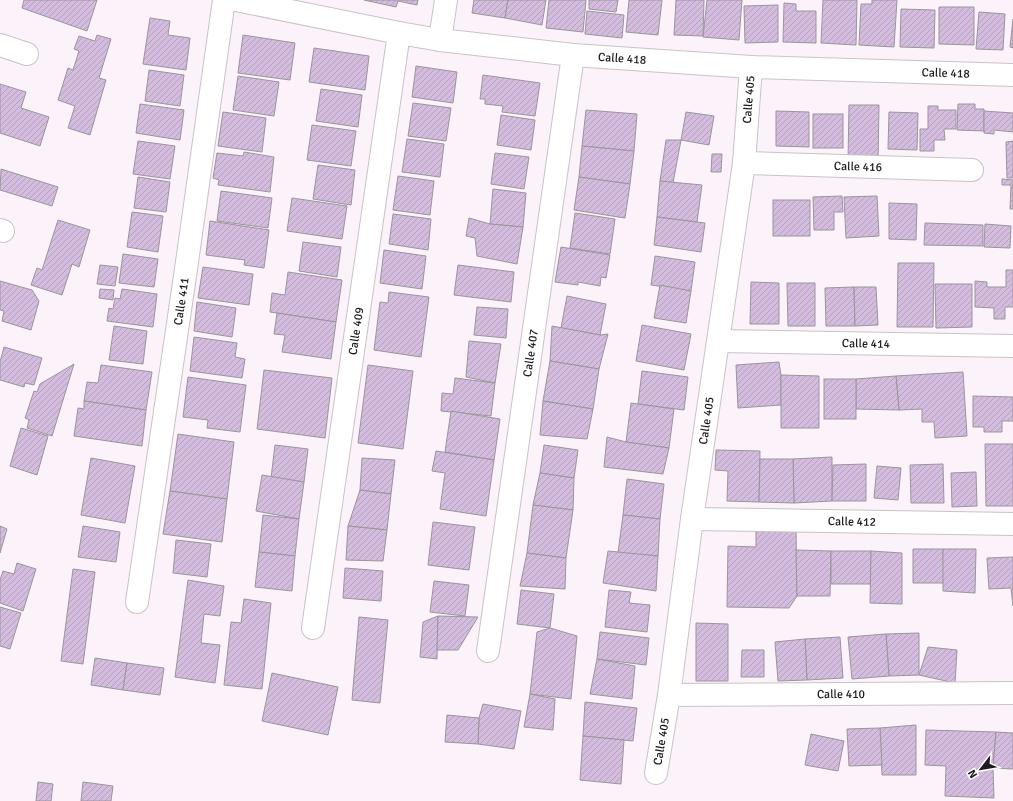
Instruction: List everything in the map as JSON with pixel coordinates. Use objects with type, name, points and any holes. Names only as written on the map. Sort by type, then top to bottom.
[{"type":"street","name":"Calle 411","points":[[137,602],[224,0]]},
{"type":"street","name":"Calle 418","points":[[236,0],[440,40],[573,56],[751,67],[1013,75]]},
{"type":"street","points":[[440,40],[446,0]]},
{"type":"street","name":"Calle 409","points":[[313,628],[399,33]]},
{"type":"street","points":[[0,45],[27,54]]},
{"type":"street","name":"Calle 407","points":[[488,651],[573,56]]},
{"type":"street","name":"Calle 405","points":[[656,773],[669,695],[692,519],[744,163],[751,67]]},
{"type":"street","name":"Calle 416","points":[[744,163],[972,170]]},
{"type":"street","name":"Calle 414","points":[[718,341],[1013,346]]},
{"type":"street","name":"Calle 412","points":[[692,519],[1013,524]]},
{"type":"street","name":"Calle 410","points":[[669,695],[1013,693]]},
{"type":"building","points":[[24,0],[97,0],[87,31],[22,8]]},
{"type":"building","points":[[364,0],[418,0],[417,5],[398,1],[396,7]]},
{"type":"building","points":[[474,0],[508,0],[505,18],[472,13]]},
{"type":"building","points":[[508,0],[546,0],[542,25],[505,18]]},
{"type":"building","points":[[549,0],[586,0],[583,32],[546,28]]},
{"type":"building","points":[[589,0],[618,0],[616,12],[589,9]]},
{"type":"building","points":[[629,0],[662,0],[658,35],[626,32]]},
{"type":"building","points":[[676,0],[704,0],[703,36],[674,35]]},
{"type":"building","points":[[707,0],[742,0],[739,40],[703,37]]},
{"type":"building","points":[[823,0],[857,0],[856,45],[821,43]]},
{"type":"building","points":[[872,0],[897,0],[894,47],[859,45],[861,4],[872,4]]},
{"type":"building","points":[[784,3],[796,4],[796,11],[816,11],[816,43],[783,42]]},
{"type":"building","points":[[778,5],[778,42],[745,43],[744,6]]},
{"type":"building","points":[[939,7],[974,7],[974,45],[939,44]]},
{"type":"building","points":[[901,9],[935,10],[934,48],[900,47]]},
{"type":"building","points":[[587,11],[624,15],[622,38],[585,34]]},
{"type":"building","points":[[979,12],[1005,14],[1003,50],[976,49]]},
{"type":"building","points":[[150,18],[170,21],[168,35],[190,38],[186,70],[143,64]]},
{"type":"building","points":[[1013,19],[1013,48],[1010,47]]},
{"type":"building","points":[[97,35],[111,39],[99,78],[106,80],[90,135],[68,128],[75,106],[58,100],[68,68],[73,70],[79,51],[74,49],[79,36],[95,41]]},
{"type":"building","points":[[243,35],[295,43],[290,80],[238,73]]},
{"type":"building","points":[[314,48],[369,56],[365,90],[309,82]]},
{"type":"building","points":[[416,66],[457,72],[453,103],[412,97]]},
{"type":"building","points":[[149,70],[184,75],[180,106],[145,101]]},
{"type":"building","points":[[483,75],[540,83],[535,116],[502,112],[503,106],[485,104],[485,99],[480,99]]},
{"type":"building","points":[[238,76],[279,82],[274,116],[233,110]]},
{"type":"building","points":[[0,84],[26,92],[21,108],[49,117],[40,146],[0,133]]},
{"type":"building","points":[[321,89],[362,95],[358,127],[316,121]]},
{"type":"building","points":[[413,103],[451,108],[446,141],[408,136]]},
{"type":"building","points":[[140,104],[184,110],[180,140],[136,133]]},
{"type":"building","points":[[958,104],[975,104],[975,109],[984,109],[984,131],[957,130]]},
{"type":"building","points":[[849,105],[879,105],[878,162],[848,161]]},
{"type":"building","points":[[928,106],[938,106],[938,110],[956,110],[956,129],[944,129],[945,140],[934,140],[934,151],[920,151],[920,129],[928,129]]},
{"type":"building","points":[[586,110],[637,114],[634,151],[582,146]]},
{"type":"building","points":[[776,111],[809,112],[809,147],[776,146]]},
{"type":"building","points":[[984,111],[1013,113],[1013,132],[994,130],[994,134],[984,133]]},
{"type":"building","points":[[223,112],[266,118],[262,152],[218,146]]},
{"type":"building","points":[[686,112],[714,116],[709,145],[681,140]]},
{"type":"building","points":[[889,112],[918,113],[917,150],[888,149]]},
{"type":"building","points":[[813,114],[843,114],[843,148],[813,148]]},
{"type":"building","points":[[501,115],[535,120],[531,150],[497,145]]},
{"type":"building","points":[[312,125],[356,131],[351,166],[307,160]]},
{"type":"building","points":[[407,139],[444,144],[440,177],[402,172]]},
{"type":"building","points":[[666,140],[681,140],[673,183],[660,181]]},
{"type":"building","points":[[138,141],[175,146],[170,179],[133,174]]},
{"type":"building","points":[[1013,141],[1013,178],[1007,178],[1006,142]]},
{"type":"building","points":[[582,146],[634,151],[630,184],[579,177]]},
{"type":"building","points":[[244,152],[274,157],[270,192],[218,185],[219,180],[213,178],[217,153],[243,156]]},
{"type":"building","points":[[495,153],[529,157],[524,189],[491,184]]},
{"type":"building","points":[[712,154],[722,154],[721,172],[711,172]]},
{"type":"building","points":[[318,165],[355,170],[351,205],[313,199]]},
{"type":"building","points":[[1,169],[58,187],[52,206],[0,190]]},
{"type":"building","points":[[398,176],[434,181],[430,215],[393,210]]},
{"type":"building","points":[[138,177],[170,182],[166,212],[134,208]]},
{"type":"building","points":[[579,177],[630,184],[625,218],[574,210]]},
{"type":"building","points":[[1002,179],[1013,180],[1013,209],[1010,209],[1011,185],[1002,185]]},
{"type":"building","points":[[660,181],[702,185],[697,222],[657,217]]},
{"type":"building","points":[[493,189],[526,193],[523,227],[490,224]]},
{"type":"building","points":[[221,191],[272,198],[268,228],[217,221]]},
{"type":"building","points":[[842,196],[843,212],[834,212],[834,230],[814,230],[813,197]]},
{"type":"building","points":[[877,196],[879,236],[846,238],[844,197]]},
{"type":"building","points":[[292,198],[347,206],[342,239],[287,231]]},
{"type":"building","points":[[773,200],[810,200],[810,236],[773,236]]},
{"type":"building","points":[[889,203],[917,204],[916,240],[889,239]]},
{"type":"building","points":[[132,212],[163,216],[158,252],[127,247]]},
{"type":"building","points":[[575,213],[615,219],[610,254],[570,248]]},
{"type":"building","points":[[393,214],[431,219],[428,250],[389,244]]},
{"type":"building","points":[[657,217],[705,223],[701,252],[654,245]]},
{"type":"building","points":[[469,218],[490,224],[523,227],[517,264],[477,256],[475,238],[466,236]]},
{"type":"building","points":[[58,220],[90,230],[79,267],[72,264],[62,295],[31,285],[37,268],[42,270]]},
{"type":"building","points":[[210,221],[269,230],[264,268],[244,265],[245,260],[206,255]]},
{"type":"building","points":[[925,223],[983,225],[983,246],[924,245]]},
{"type":"building","points":[[985,224],[1011,226],[1010,248],[984,247]]},
{"type":"building","points":[[303,242],[341,247],[337,277],[299,271]]},
{"type":"building","points":[[561,247],[610,255],[606,278],[601,277],[600,286],[578,282],[578,285],[555,282]]},
{"type":"building","points":[[384,250],[426,256],[422,289],[380,283]]},
{"type":"building","points":[[123,254],[158,259],[154,287],[119,283]]},
{"type":"building","points":[[655,256],[695,262],[691,291],[651,285]]},
{"type":"building","points":[[898,263],[934,263],[933,327],[897,327]]},
{"type":"building","points":[[100,265],[118,267],[115,286],[97,284]]},
{"type":"building","points":[[458,265],[514,272],[511,302],[454,295]]},
{"type":"building","points":[[203,267],[253,274],[249,305],[198,298]]},
{"type":"building","points":[[1006,270],[1013,270],[1013,307],[1005,307],[1005,319],[994,319],[994,308],[975,307],[975,281],[987,282],[987,287],[1006,287]]},
{"type":"building","points":[[288,272],[342,280],[336,322],[270,312],[272,293],[285,295]]},
{"type":"building","points":[[0,281],[32,290],[39,301],[31,330],[2,321],[4,311],[0,310]]},
{"type":"building","points":[[751,282],[779,283],[779,324],[750,324]]},
{"type":"building","points":[[787,283],[815,283],[815,326],[788,326]]},
{"type":"building","points":[[935,284],[972,284],[972,327],[936,328]]},
{"type":"building","points":[[660,285],[691,291],[686,323],[654,318]]},
{"type":"building","points":[[854,287],[855,326],[826,326],[825,288]]},
{"type":"building","points":[[854,287],[876,287],[878,325],[855,326]]},
{"type":"building","points":[[100,289],[114,290],[113,300],[99,298]]},
{"type":"building","points":[[122,289],[157,294],[153,327],[107,321],[109,308],[113,309],[115,298],[120,299]]},
{"type":"building","points":[[389,292],[429,297],[421,357],[374,350],[380,302],[388,303]]},
{"type":"building","points":[[567,296],[606,304],[600,335],[561,328]]},
{"type":"building","points":[[197,302],[236,308],[232,337],[194,331]]},
{"type":"building","points":[[477,307],[508,309],[506,338],[474,335]]},
{"type":"building","points":[[277,313],[336,322],[331,359],[282,352],[285,335],[274,334]]},
{"type":"building","points":[[642,325],[691,334],[684,370],[636,361]]},
{"type":"building","points":[[114,326],[147,331],[143,364],[109,360]]},
{"type":"building","points":[[552,326],[600,335],[608,334],[599,369],[550,361]]},
{"type":"building","points":[[194,337],[237,343],[235,357],[245,359],[242,378],[190,371]]},
{"type":"building","points":[[469,341],[501,344],[495,383],[466,377]]},
{"type":"building","points":[[4,347],[42,358],[34,385],[25,383],[24,387],[0,380],[0,362]]},
{"type":"building","points":[[550,361],[599,369],[593,409],[543,401]]},
{"type":"building","points":[[779,362],[781,375],[781,405],[738,408],[736,365]]},
{"type":"building","points":[[74,364],[52,436],[27,428],[29,420],[25,418],[34,391],[37,392],[40,384]]},
{"type":"building","points":[[101,365],[152,372],[146,410],[84,401],[87,382],[98,383]]},
{"type":"building","points":[[368,365],[413,371],[403,449],[358,443]]},
{"type":"building","points":[[264,370],[332,378],[325,438],[257,429]]},
{"type":"building","points":[[642,371],[688,377],[684,410],[638,404]]},
{"type":"building","points":[[963,372],[967,436],[935,438],[934,422],[922,422],[922,409],[899,410],[896,376]]},
{"type":"building","points":[[781,375],[819,376],[819,428],[781,428]]},
{"type":"building","points":[[896,376],[899,410],[856,409],[856,379]]},
{"type":"building","points":[[188,377],[246,385],[240,432],[207,428],[208,420],[183,417]]},
{"type":"building","points":[[455,378],[495,383],[491,416],[441,411],[442,393],[453,394]]},
{"type":"building","points":[[824,379],[856,379],[856,419],[824,419]]},
{"type":"building","points":[[973,396],[1013,397],[1013,421],[1002,421],[1002,432],[984,432],[984,427],[973,427]]},
{"type":"building","points":[[84,401],[146,410],[142,446],[74,436],[78,408],[84,409]]},
{"type":"building","points":[[543,401],[593,409],[587,439],[540,435]]},
{"type":"building","points":[[631,403],[674,409],[669,448],[626,442]]},
{"type":"building","points":[[451,411],[500,419],[494,460],[445,452]]},
{"type":"building","points":[[21,428],[48,436],[37,475],[10,466]]},
{"type":"building","points":[[178,434],[234,442],[227,499],[170,491]]},
{"type":"building","points":[[607,437],[626,442],[669,448],[663,474],[604,467]]},
{"type":"building","points":[[985,444],[1013,444],[1013,506],[986,506]]},
{"type":"building","points":[[275,445],[308,449],[304,482],[271,478]]},
{"type":"building","points":[[544,445],[578,450],[574,478],[540,473]]},
{"type":"building","points":[[716,450],[760,451],[759,502],[727,501],[728,471],[715,470]]},
{"type":"building","points":[[436,451],[494,460],[486,516],[440,509],[445,473],[432,471]]},
{"type":"building","points":[[832,457],[832,501],[794,503],[793,459]]},
{"type":"building","points":[[91,458],[135,466],[125,523],[81,515]]},
{"type":"building","points":[[362,458],[395,460],[391,494],[360,490]]},
{"type":"building","points":[[760,459],[793,459],[794,503],[759,502]]},
{"type":"building","points":[[866,464],[866,501],[832,501],[833,465]]},
{"type":"building","points":[[943,464],[944,503],[911,503],[910,465]]},
{"type":"building","points":[[877,466],[901,468],[898,500],[874,498]]},
{"type":"building","points":[[976,472],[977,506],[952,507],[951,473]]},
{"type":"building","points":[[540,473],[574,478],[573,510],[533,505]]},
{"type":"building","points":[[262,475],[304,482],[299,519],[256,511]]},
{"type":"building","points":[[627,479],[664,484],[660,519],[623,515]]},
{"type":"building","points":[[360,490],[391,494],[387,530],[348,526]]},
{"type":"building","points":[[170,491],[227,499],[222,542],[163,534]]},
{"type":"building","points":[[533,505],[573,510],[566,558],[527,553]]},
{"type":"building","points":[[263,515],[299,519],[295,556],[259,552]]},
{"type":"building","points":[[623,515],[660,519],[658,556],[618,553]]},
{"type":"building","points":[[433,522],[475,527],[469,570],[428,565]]},
{"type":"building","points":[[0,526],[7,529],[0,553]]},
{"type":"building","points":[[83,526],[120,532],[116,562],[78,557]]},
{"type":"building","points":[[348,526],[387,530],[383,561],[346,560]]},
{"type":"building","points":[[756,529],[796,530],[797,596],[789,608],[727,607],[728,546],[756,547]]},
{"type":"building","points":[[176,540],[211,544],[207,577],[173,573]]},
{"type":"building","points":[[913,549],[943,549],[944,583],[913,583]]},
{"type":"building","points":[[943,549],[976,549],[975,593],[943,591]]},
{"type":"building","points":[[796,550],[831,551],[830,596],[797,596]]},
{"type":"building","points":[[608,551],[658,556],[656,591],[603,583]]},
{"type":"building","points":[[831,551],[871,551],[871,584],[831,584]]},
{"type":"building","points":[[871,551],[902,553],[902,604],[870,603]]},
{"type":"building","points":[[259,552],[295,556],[292,591],[255,587]]},
{"type":"building","points":[[527,553],[566,558],[565,589],[520,586]]},
{"type":"building","points":[[1013,557],[1013,606],[1011,588],[989,589],[987,558]]},
{"type":"building","points":[[17,563],[36,569],[23,611],[0,603],[0,580],[3,571],[14,574]]},
{"type":"building","points":[[345,568],[383,571],[381,601],[343,598]]},
{"type":"building","points":[[73,569],[95,572],[83,664],[61,661]]},
{"type":"building","points":[[188,580],[224,586],[220,616],[204,614],[201,643],[220,645],[215,683],[175,677]]},
{"type":"building","points":[[434,581],[469,585],[465,616],[430,612]]},
{"type":"building","points":[[521,590],[554,594],[550,628],[517,624]]},
{"type":"building","points":[[609,590],[631,592],[629,603],[650,605],[647,632],[605,627]]},
{"type":"building","points":[[244,599],[271,603],[262,689],[224,685],[231,622],[241,623]]},
{"type":"building","points":[[0,607],[21,613],[10,649],[0,646]]},
{"type":"building","points":[[438,616],[437,659],[420,657],[423,622]]},
{"type":"building","points":[[438,616],[478,617],[458,650],[437,650]]},
{"type":"building","points":[[359,617],[388,620],[380,703],[352,700]]},
{"type":"building","points":[[696,623],[728,624],[728,681],[696,681]]},
{"type":"building","points":[[550,628],[577,636],[571,699],[530,694],[537,632]]},
{"type":"building","points":[[600,632],[649,638],[646,665],[597,659]]},
{"type":"building","points":[[919,633],[919,675],[889,676],[886,634]]},
{"type":"building","points":[[886,634],[889,676],[852,679],[848,637]]},
{"type":"building","points":[[840,637],[843,678],[807,680],[805,639]]},
{"type":"building","points":[[805,639],[807,680],[778,681],[775,642]]},
{"type":"building","points":[[928,647],[957,650],[955,683],[919,675]]},
{"type":"building","points":[[742,650],[764,650],[764,677],[741,677]]},
{"type":"building","points":[[95,658],[127,663],[123,690],[91,685]]},
{"type":"building","points":[[597,659],[635,666],[632,699],[590,694]]},
{"type":"building","points":[[127,663],[164,668],[160,695],[123,690]]},
{"type":"building","points":[[272,673],[338,687],[328,735],[262,721]]},
{"type":"building","points":[[530,694],[555,699],[553,730],[524,727]]},
{"type":"building","points":[[585,702],[637,708],[633,741],[583,736]]},
{"type":"building","points":[[483,704],[521,711],[514,749],[478,744],[479,718]]},
{"type":"building","points":[[447,715],[479,718],[478,744],[445,742]]},
{"type":"building","points":[[916,725],[916,775],[882,775],[880,728]]},
{"type":"building","points":[[880,728],[882,765],[849,766],[847,729]]},
{"type":"building","points":[[926,730],[996,732],[993,768],[994,798],[945,796],[946,766],[925,765]]},
{"type":"building","points":[[996,732],[1013,733],[1013,769],[993,768]]},
{"type":"building","points":[[811,734],[844,741],[838,771],[805,765]]},
{"type":"building","points":[[583,736],[624,740],[621,784],[580,780]]},
{"type":"building","points":[[38,782],[53,784],[51,801],[36,801]]},
{"type":"building","points":[[83,782],[113,786],[111,801],[81,801]]}]
